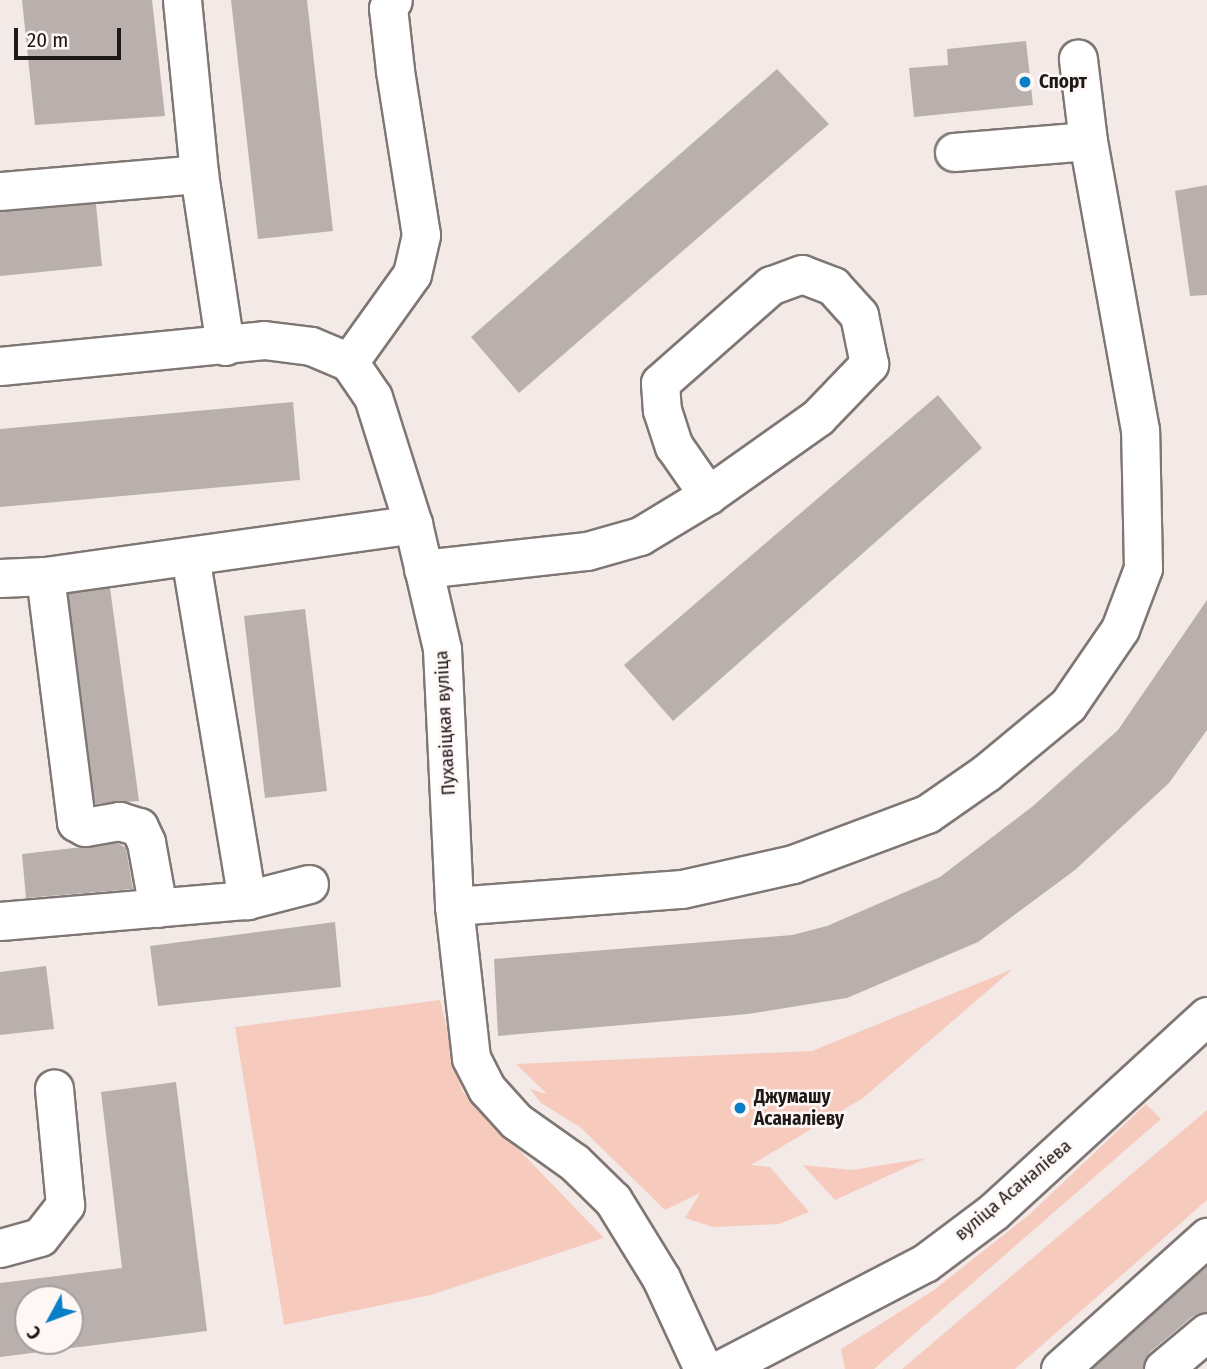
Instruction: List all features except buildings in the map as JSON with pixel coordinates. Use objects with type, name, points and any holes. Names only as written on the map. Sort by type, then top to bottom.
[{"type":"street","points":[[181,0],[199,174],[225,346]]},
{"type":"street","points":[[0,366],[225,346],[264,340],[311,346],[349,362],[412,274],[421,235],[395,70],[388,8],[393,0]]},
{"type":"street","points":[[454,906],[682,889],[793,864],[927,814],[986,774],[1068,705],[1120,629],[1143,568],[1140,430],[1088,141],[1078,59]]},
{"type":"street","points":[[954,152],[1088,141]]},
{"type":"street","points":[[0,191],[199,174]]},
{"type":"street","points":[[423,569],[587,551],[640,536],[708,495],[818,417],[869,364],[859,314],[833,286],[802,274],[771,285],[660,383],[662,410],[674,446],[708,495]]},
{"type":"street","name":"Пухавіцкая вуліца","points":[[349,362],[373,397],[413,524],[442,649],[454,906],[470,1050],[482,1079],[516,1121],[574,1162],[613,1200],[662,1278],[703,1369]]},
{"type":"street","points":[[0,578],[45,576],[413,524]]},
{"type":"street","points":[[190,556],[247,900]]},
{"type":"street","points":[[45,576],[76,822],[85,827],[119,821],[139,827],[146,842],[158,908]]},
{"type":"street","points":[[0,921],[247,900],[309,884]]},
{"type":"street","name":"вуліца Асаналіева","points":[[721,1369],[925,1263],[993,1212],[1207,1016]]},
{"type":"street","points":[[0,1248],[40,1237],[65,1205],[54,1088]]},
{"type":"street","points":[[1060,1369],[1207,1237]]},
{"type":"street","points":[[1163,1369],[1207,1332]]},
{"type":"shaded area","points":[[1013,969],[863,1098],[751,1165],[770,1167],[809,1212],[779,1224],[713,1227],[685,1218],[700,1193],[665,1210],[580,1127],[541,1103],[530,1089],[547,1094],[516,1064],[812,1051]]},
{"type":"shaded area","points":[[440,1000],[462,1091],[604,1238],[431,1295],[284,1325],[235,1027]]},
{"type":"shaded area","points":[[1146,1104],[1161,1119],[874,1369],[845,1369],[841,1349],[934,1290],[1030,1214]]},
{"type":"shaded area","points":[[1207,1110],[1207,1200],[1015,1369],[902,1369]]},
{"type":"shaded area","points":[[927,1158],[835,1200],[803,1165],[852,1170]]},
{"type":"place","name":"Спорт","points":[[1025,82]]},
{"type":"place","name":"Джумашу Асаналіеву","points":[[740,1108]]}]
